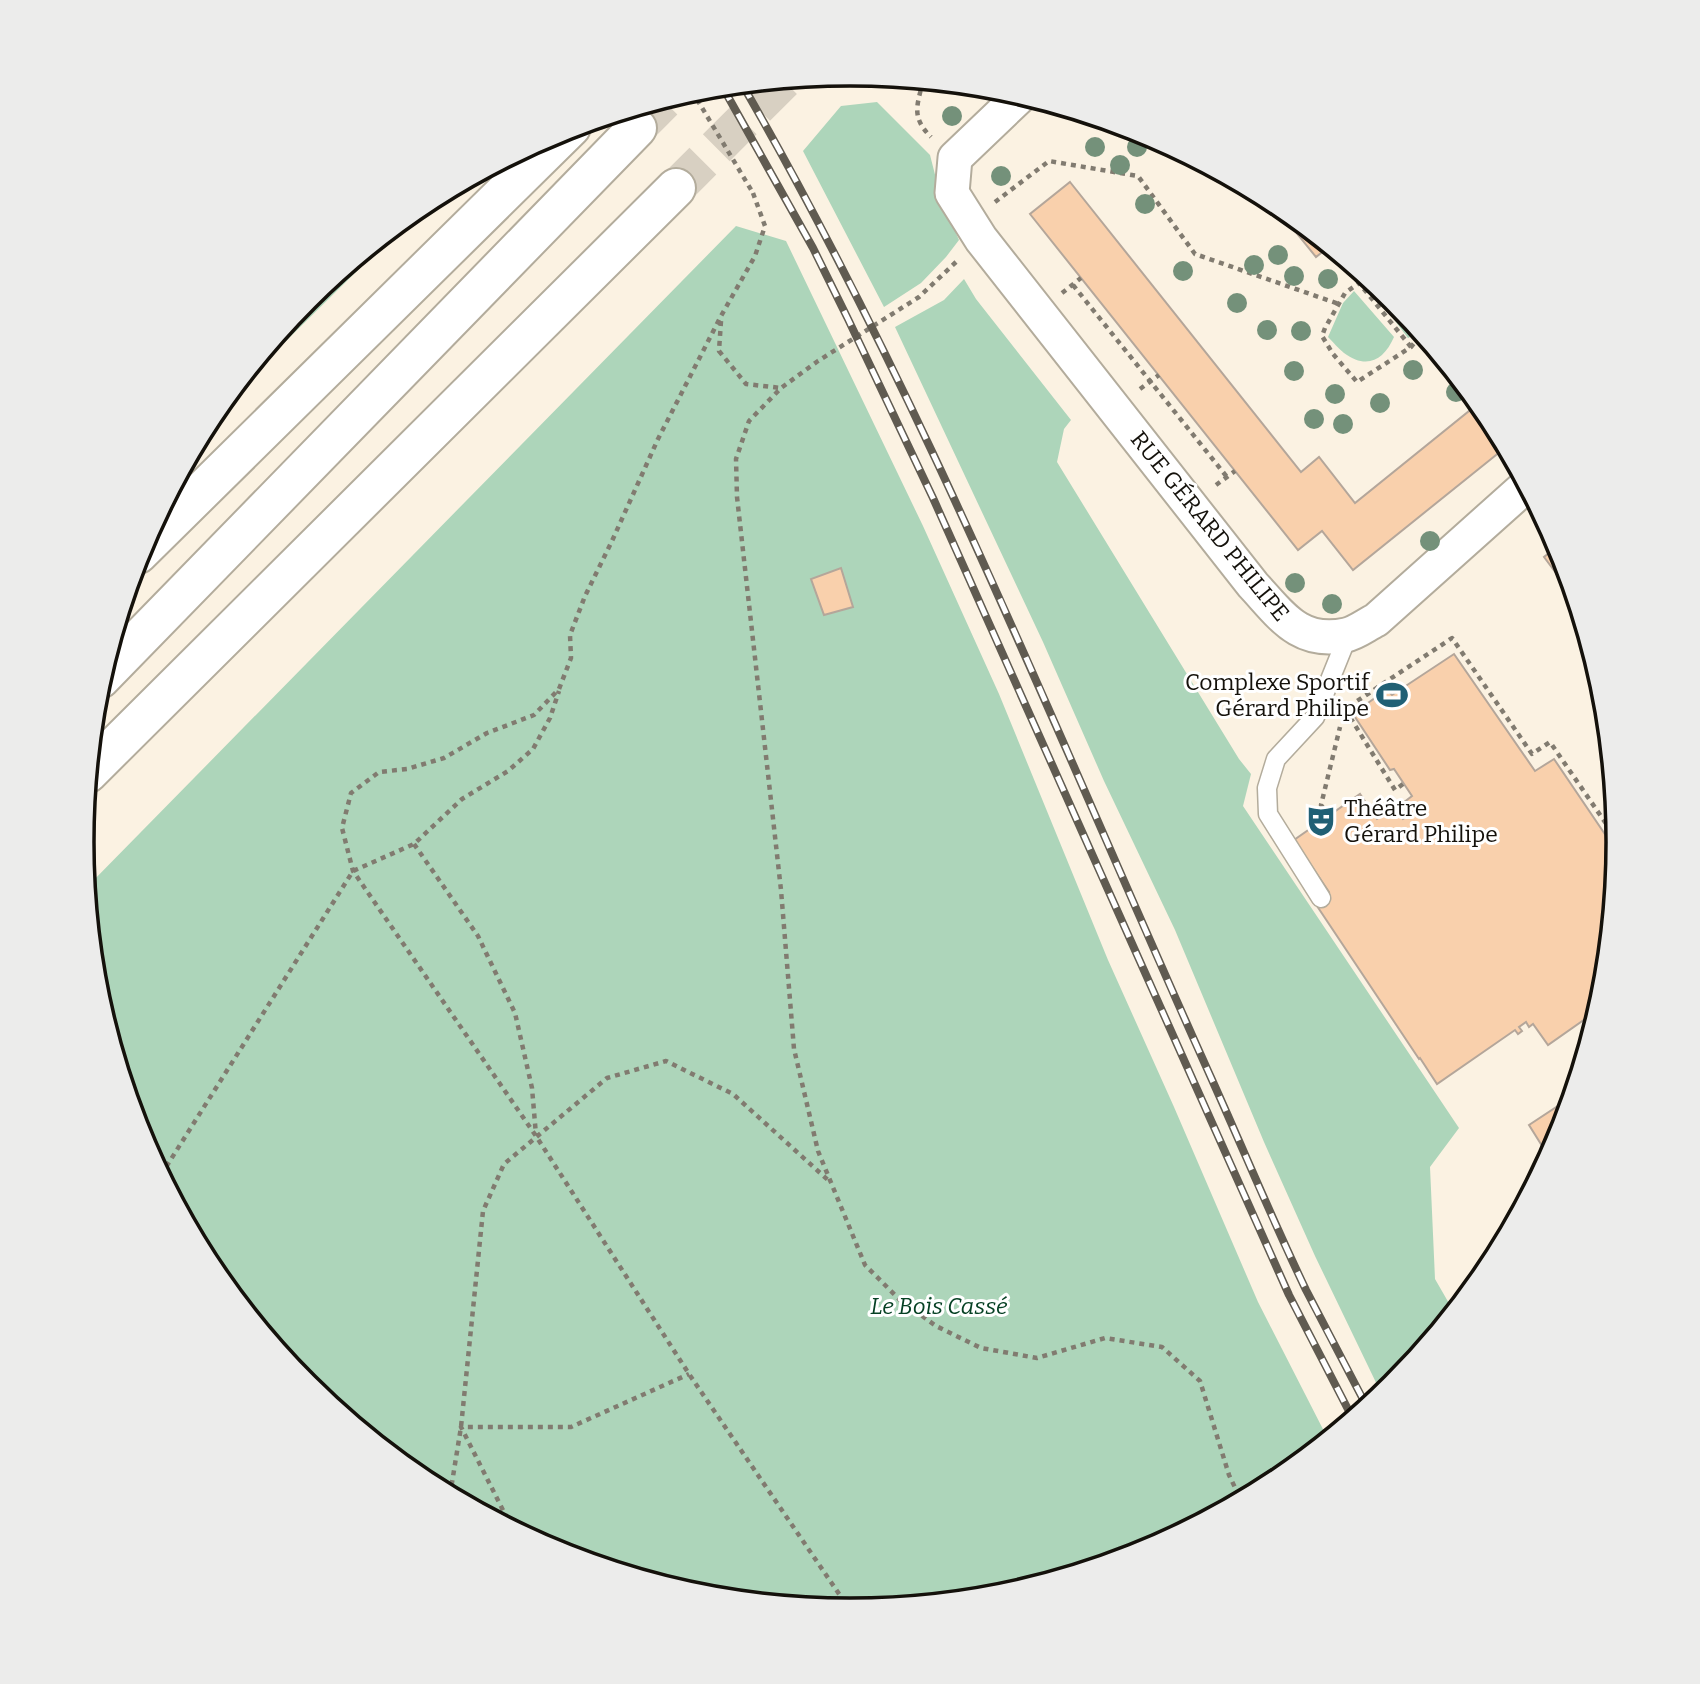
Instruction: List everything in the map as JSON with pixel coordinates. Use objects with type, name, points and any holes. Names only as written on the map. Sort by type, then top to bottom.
[{"type":"highway","points":[[116,663],[638,128]]},
{"type":"highway","points":[[161,531],[549,149]]},
{"type":"highway","points":[[98,763],[676,188]]},
{"type":"street","name":"RUE GÉRARD PHILIPE","points":[[1012,104],[955,158],[952,193],[981,239],[1253,585],[1290,624],[1304,633],[1325,637],[1348,635],[1376,620],[1519,492]]},
{"type":"lane","points":[[1321,898],[1268,814],[1267,788],[1276,759],[1315,717],[1348,635]]},
{"type":"path","points":[[921,89],[917,108],[920,126],[934,141]]},
{"type":"path","points":[[167,1165],[353,871],[414,844],[462,799],[508,771],[533,749],[550,718],[571,659],[570,635],[584,596],[658,439],[755,256],[765,226],[753,193],[698,101]]},
{"type":"path","points":[[994,203],[1049,161],[1138,176],[1195,254],[1339,304]]},
{"type":"path","points":[[981,239],[919,297],[818,361],[781,388],[749,421],[736,459],[737,497],[781,890],[794,1049],[818,1151],[865,1265],[900,1300],[936,1326],[981,1348],[1037,1358],[1105,1338],[1163,1347],[1200,1381],[1229,1475],[1237,1491]]},
{"type":"path","points":[[1053,300],[1081,278]]},
{"type":"path","points":[[1411,347],[1359,284],[1345,293],[1322,337],[1332,354],[1357,382],[1411,347],[1416,340]]},
{"type":"path","points":[[1073,285],[1227,477]]},
{"type":"path","points":[[721,316],[719,351],[746,384],[781,388]]},
{"type":"path","points":[[1131,396],[1158,375]]},
{"type":"path","points":[[1207,492],[1235,471]]},
{"type":"path","points":[[1345,709],[1452,638],[1532,754],[1550,741],[1606,823]]},
{"type":"path","points":[[559,689],[534,715],[487,733],[444,758],[407,769],[379,772],[351,793],[342,828],[353,871],[536,1136],[689,1374],[841,1598]]},
{"type":"path","points":[[1329,816],[1321,805],[1349,697]]},
{"type":"path","points":[[1345,709],[1395,790],[1404,784]]},
{"type":"path","points":[[414,844],[478,936],[515,1013],[533,1087],[536,1136]]},
{"type":"path","points":[[452,1484],[461,1427],[483,1211],[504,1164],[607,1078],[666,1061],[733,1094],[832,1184]]},
{"type":"path","points":[[461,1427],[571,1427],[689,1374]]},
{"type":"path","points":[[461,1427],[505,1514]]},
{"type":"green space","points":[[877,102],[930,155],[942,202],[959,240],[921,283],[884,307],[803,151],[841,106]]},
{"type":"green space","name":"Le Bois Cassé","points":[[736,226],[786,241],[923,526],[999,694],[1108,960],[1258,1302],[1324,1431],[1270,1471],[1228,1497],[1139,1541],[1046,1572],[949,1592],[850,1598],[751,1592],[654,1572],[561,1541],[472,1497],[430,1471],[351,1411],[281,1341],[221,1262],[172,1176],[134,1085],[108,990],[100,941],[95,879]]},
{"type":"green space","points":[[372,257],[270,357],[315,307]]},
{"type":"green space","points":[[964,279],[976,299],[1071,420],[1064,429],[1057,462],[1239,759],[1251,774],[1243,806],[1459,1128],[1430,1167],[1435,1279],[1449,1303],[1419,1341],[1377,1385],[1264,1142],[1175,930],[895,327],[944,300]]},
{"type":"green space","points":[[1354,291],[1394,337],[1385,352],[1374,360],[1360,361],[1352,358],[1328,337],[1343,303]]},
{"type":"green space","points":[[1383,305],[1412,336],[1408,338]]},
{"type":"building","points":[[1070,182],[1301,472],[1319,457],[1355,503],[1470,410],[1498,453],[1353,570],[1322,531],[1298,550],[1030,214]]},
{"type":"building","points":[[1295,231],[1322,252],[1316,257]]},
{"type":"building","points":[[1549,553],[1557,574],[1544,557]]},
{"type":"building","points":[[841,568],[853,607],[824,615],[811,579]]},
{"type":"building","points":[[1454,654],[1535,771],[1554,759],[1606,836],[1605,891],[1600,941],[1585,1019],[1548,1045],[1533,1024],[1529,1027],[1526,1022],[1519,1027],[1522,1031],[1518,1034],[1515,1030],[1437,1084],[1315,903],[1329,892],[1294,840],[1360,794],[1377,819],[1394,808],[1403,819],[1411,814],[1403,803],[1412,796],[1394,769],[1390,770],[1353,714],[1387,689],[1392,695]]},
{"type":"building","points":[[1558,1106],[1542,1146],[1529,1125]]},
{"type":"tunnel","points":[[676,188],[774,90]]},
{"type":"tunnel","points":[[637,128],[653,112]]},
{"type":"railway","points":[[747,93],[872,327],[932,452],[990,577],[1282,1238],[1362,1398]]},
{"type":"railway","points":[[728,96],[813,248],[933,498],[1289,1295],[1349,1411]]},
{"type":"place","name":"Complexe Sportif Gérard Philipe","points":[[1392,695]]},
{"type":"place","name":"Théâtre Gérard Philipe","points":[[1321,821]]}]
